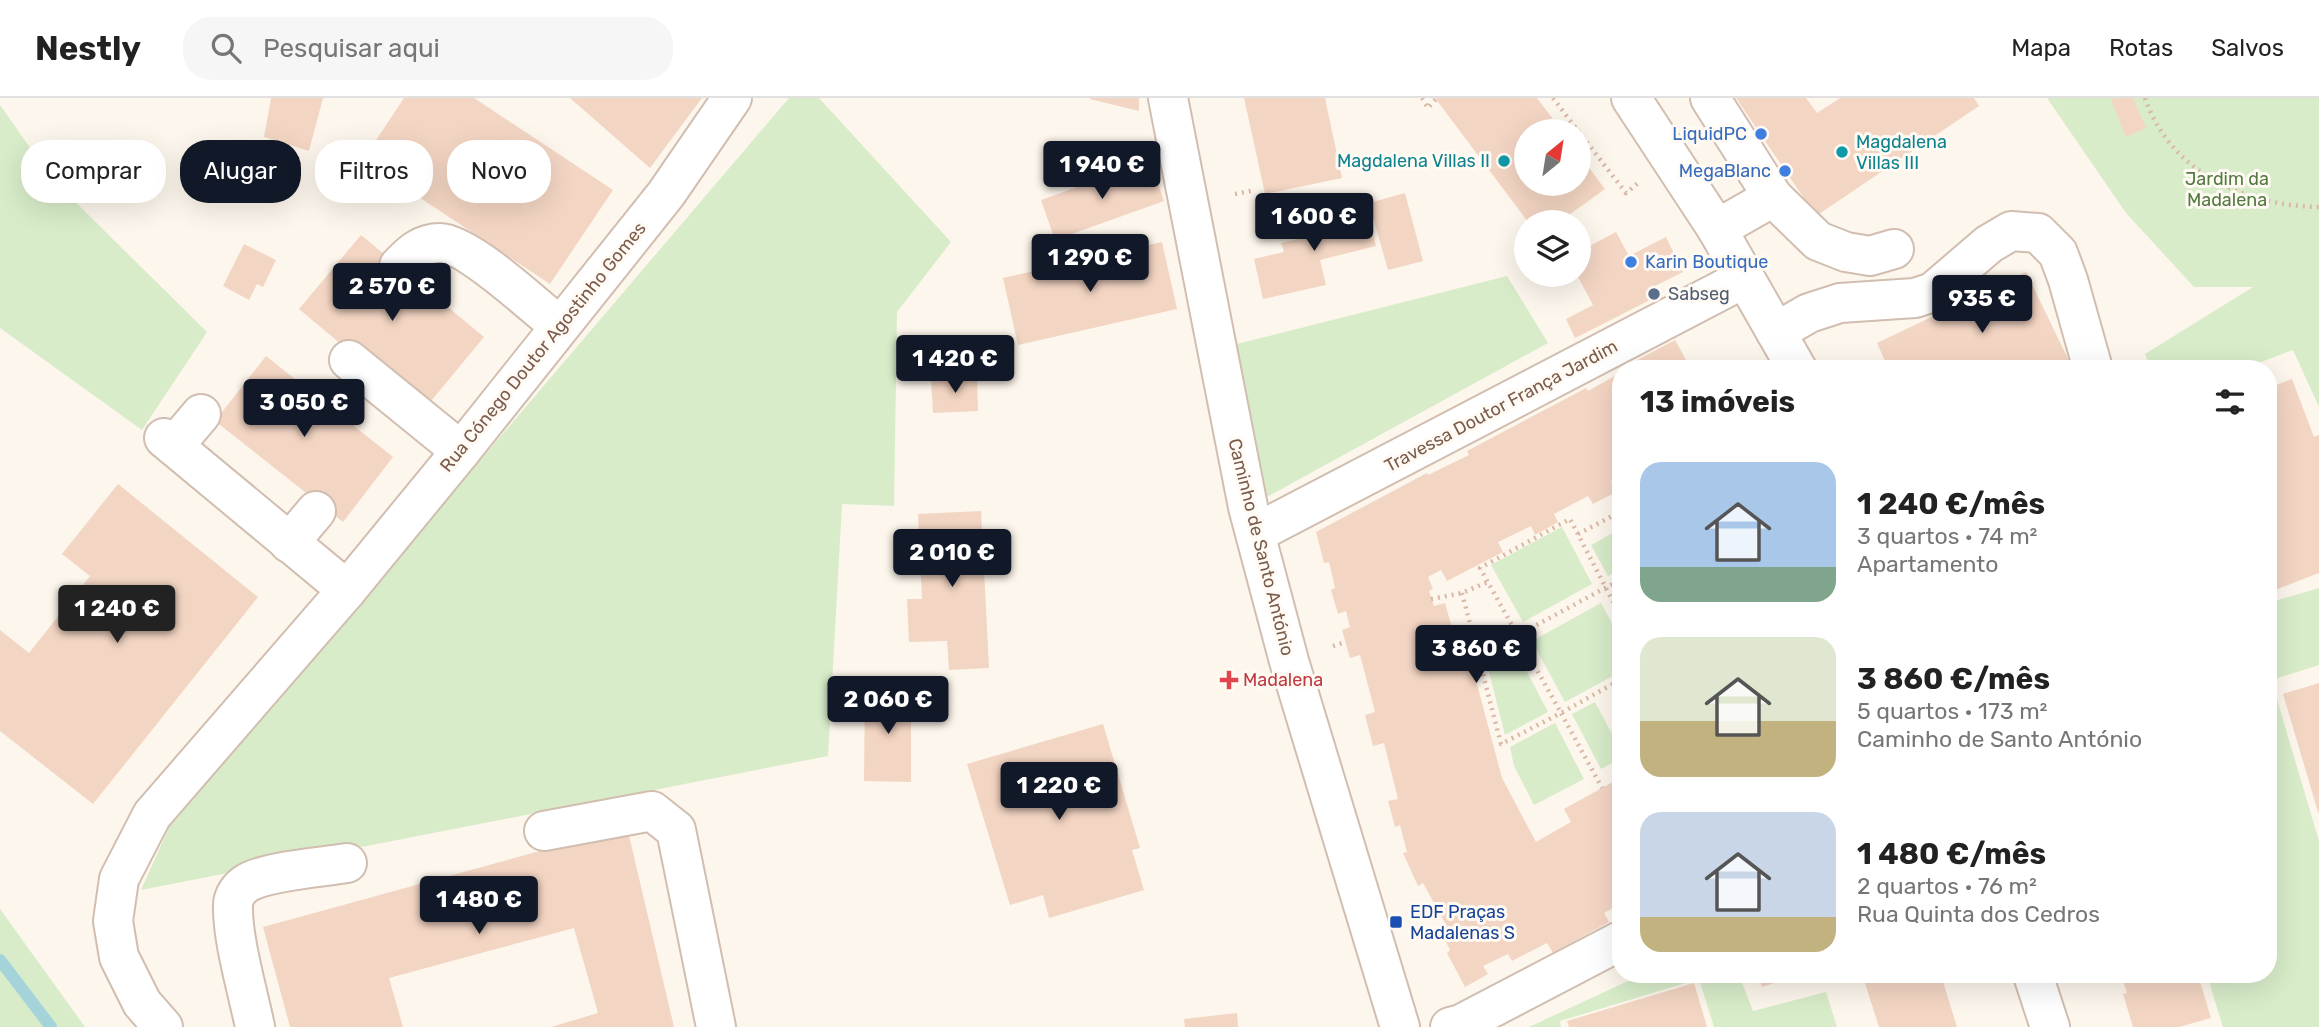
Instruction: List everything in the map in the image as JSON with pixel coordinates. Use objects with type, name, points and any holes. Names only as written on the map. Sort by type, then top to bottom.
[{"type":"street","name":"Rua Cónego Doutor Agostinho Gomes","points":[[163,1027],[142,1003],[119,957],[113,921],[119,879],[152,815],[347,590],[461,451],[666,194],[732,98]]},
{"type":"street","name":"Caminho de Santo António","points":[[1168,98],[1241,475],[1289,661],[1400,1027]]},
{"type":"street","points":[[1631,98],[1717,229],[1792,360]]},
{"type":"street","points":[[1710,98],[1773,197],[1818,241],[1846,252],[1870,256],[1894,249]]},
{"type":"street","points":[[1717,229],[1773,197]]},
{"type":"street","points":[[1776,332],[1809,313],[1840,303],[1915,298],[1933,292],[1989,244],[2011,231],[2038,233],[2058,253],[2090,360]]},
{"type":"street","points":[[399,266],[411,253],[425,245],[443,243],[466,252],[486,254],[559,326]]},
{"type":"street","name":"Travessa Doutor França Jardim","points":[[1256,533],[1745,278]]},
{"type":"street","points":[[349,360],[461,451]]},
{"type":"street","points":[[201,414],[169,442],[347,590]]},
{"type":"street","points":[[289,543],[316,511]]},
{"type":"street","points":[[544,831],[652,811],[676,830],[716,1027]]},
{"type":"street","points":[[255,1027],[236,933],[233,902],[238,891],[245,884],[260,877],[347,863]]},
{"type":"street","points":[[1450,1027],[1461,1024],[1612,946]]},
{"type":"street","points":[[2036,983],[2050,1027]]},
{"type":"path","points":[[1422,98],[1429,108],[1436,99]]},
{"type":"path","points":[[1553,98],[1569,119]]},
{"type":"path","points":[[2145,98],[2164,134],[2185,159],[2213,180],[2238,194],[2271,203],[2319,207]]},
{"type":"path","points":[[1591,148],[1626,193],[1638,183]]},
{"type":"path","points":[[1235,194],[1255,190]]},
{"type":"path","points":[[1578,534],[1612,516]]},
{"type":"path","points":[[1602,788],[1480,568],[1570,519],[1612,599]]},
{"type":"path","points":[[1431,599],[1462,593],[1488,582]]},
{"type":"path","points":[[1518,635],[1612,585]]},
{"type":"path","points":[[1462,593],[1501,744],[1612,684]]},
{"type":"path","points":[[1333,646],[1345,642]]},
{"type":"green space","points":[[789,98],[819,98],[951,242],[897,312],[894,506],[842,504],[828,756],[141,890],[171,823]]},
{"type":"green space","name":"Jardim da Madalena","points":[[2047,98],[2319,98],[2319,407],[2293,350],[2266,360],[2147,360],[2145,354],[2253,287],[2194,287],[2126,213]]},
{"type":"green space","points":[[0,105],[25,140],[21,140],[21,203],[76,203],[207,332],[142,430],[0,328]]},
{"type":"green space","points":[[1507,276],[1548,343],[1267,497],[1229,346]]},
{"type":"green space","points":[[1562,527],[1592,584],[1523,622],[1491,565]]},
{"type":"green space","points":[[1612,533],[1612,574],[1608,576],[1591,545]]},
{"type":"green space","points":[[2319,588],[2319,665],[2277,678],[2277,600]]},
{"type":"green space","points":[[1601,603],[1612,623],[1612,676],[1565,702],[1532,641]]},
{"type":"green space","points":[[1515,649],[1548,712],[1505,735],[1487,664]]},
{"type":"green space","points":[[2277,699],[2319,841],[2319,1027],[2223,1027],[2209,983],[2277,983]]},
{"type":"green space","points":[[1595,702],[1612,734],[1612,763],[1601,769],[1572,714]]},
{"type":"green space","points":[[1555,723],[1584,779],[1534,805],[1514,766],[1510,747]]},
{"type":"green space","points":[[0,909],[85,1027],[0,1027]]},
{"type":"green space","points":[[1624,983],[1686,983],[1560,1021],[1561,1027],[1529,1027]]},
{"type":"green space","points":[[1700,983],[1742,983],[1753,1011],[1826,992],[1837,1027],[1714,1027]]},
{"type":"building","points":[[271,98],[323,98],[309,151],[301,149],[301,140],[274,140],[264,137]]},
{"type":"building","points":[[404,98],[474,98],[537,140],[447,140],[447,203],[551,203],[551,149],[613,190],[550,284],[428,203],[433,203],[433,140],[376,140]]},
{"type":"building","points":[[570,98],[702,98],[650,168]]},
{"type":"building","points":[[1139,98],[1139,111],[1090,99]]},
{"type":"building","points":[[1244,98],[1325,98],[1342,178],[1265,194]]},
{"type":"building","name":"Magdalena Villas II","points":[[1435,98],[1537,98],[1553,119],[1514,119],[1514,196],[1591,196],[1591,170],[1605,189],[1576,210],[1519,210]]},
{"type":"building","name":"Magdalena Villas III","points":[[1736,98],[1806,98],[1817,113],[1840,98],[1974,98],[1979,106],[1816,216]]},
{"type":"building","points":[[2133,98],[2146,128],[2126,137],[2111,100]]},
{"type":"building","points":[[1150,161],[1164,201],[1055,240],[1041,200]]},
{"type":"building","points":[[1405,193],[1423,261],[1388,270],[1369,203]]},
{"type":"building","points":[[1366,206],[1376,246],[1320,260],[1326,285],[1263,299],[1254,259],[1284,252],[1281,243],[1314,235],[1310,220]]},
{"type":"building","points":[[1616,232],[1629,256],[1666,237],[1683,272],[1647,290],[1652,299],[1575,338],[1566,319],[1593,305],[1583,287],[1591,287],[1591,245]]},
{"type":"building","points":[[361,235],[484,337],[422,412],[299,309]]},
{"type":"building","points":[[1162,242],[1177,309],[1018,345],[1003,278]]},
{"type":"building","points":[[244,244],[276,260],[263,287],[257,284],[249,300],[223,286]]},
{"type":"building","points":[[2026,272],[2069,360],[1885,360],[1877,343]]},
{"type":"building","points":[[1675,340],[1686,360],[1637,360]]},
{"type":"building","points":[[266,356],[393,457],[343,522],[215,421]]},
{"type":"building","points":[[977,376],[978,411],[933,413],[931,379]]},
{"type":"building","points":[[1612,378],[1612,494],[1593,504],[1588,496],[1554,514],[1558,522],[1535,535],[1531,526],[1498,542],[1503,552],[1447,581],[1441,570],[1428,577],[1433,589],[1429,591],[1434,606],[1445,603],[1461,660],[1470,658],[1502,778],[1536,842],[1571,822],[1564,809],[1612,782],[1612,908],[1604,913],[1609,922],[1553,953],[1547,943],[1512,961],[1508,954],[1483,966],[1488,974],[1465,987],[1447,953],[1450,950],[1443,936],[1450,932],[1423,883],[1418,886],[1403,853],[1407,852],[1400,825],[1395,827],[1388,801],[1398,799],[1384,743],[1373,746],[1365,715],[1375,712],[1360,655],[1350,658],[1342,630],[1350,627],[1346,611],[1338,614],[1331,590],[1335,588],[1329,562],[1324,563],[1316,532],[1427,473],[1428,475],[1469,455],[1467,451],[1586,388],[1588,391]]},
{"type":"building","points":[[2292,379],[2314,437],[2319,435],[2319,573],[2277,589],[2277,385]]},
{"type":"building","points":[[118,484],[258,597],[93,804],[0,731],[0,630],[29,653],[90,576],[62,554]]},
{"type":"building","points":[[981,511],[989,668],[949,670],[947,641],[909,642],[907,599],[922,599],[918,514]]},
{"type":"building","points":[[2319,683],[2319,812],[2318,812],[2283,694]]},
{"type":"building","points":[[865,689],[911,690],[911,782],[864,781]]},
{"type":"building","points":[[1103,724],[1140,848],[1132,850],[1144,890],[1049,918],[1043,895],[1010,905],[967,764]]},
{"type":"building","points":[[627,827],[674,1027],[551,1027],[598,1013],[574,928],[389,978],[403,1027],[290,1027],[263,927]]},
{"type":"building","points":[[1694,983],[1707,1027],[1569,1027],[1567,1021]]},
{"type":"building","points":[[1865,983],[1943,983],[1957,1027],[1879,1027]]},
{"type":"building","points":[[2124,983],[2200,983],[2211,1018],[2179,1027],[2133,1027],[2123,994],[2127,993]]},
{"type":"building","points":[[1237,1013],[1238,1027],[1185,1027],[1184,1019]]},
{"type":"waterway","points":[[0,960],[51,1027]]},
{"type":"place","name":"LiquidPC","points":[[1761,134]]},
{"type":"place","name":"Magdalena Villas III","points":[[1842,152]]},
{"type":"place","name":"Magdalena Villas II","points":[[1504,161]]},
{"type":"place","name":"MegaBlanc","points":[[1785,171]]},
{"type":"place","name":"Karin Boutique","points":[[1631,262]]},
{"type":"place","name":"Sabseg","points":[[1654,294]]},
{"type":"place","name":"Madalena","points":[[1229,680]]},
{"type":"place","name":"EDF Praças Madalenas S","points":[[1396,922]]}]
